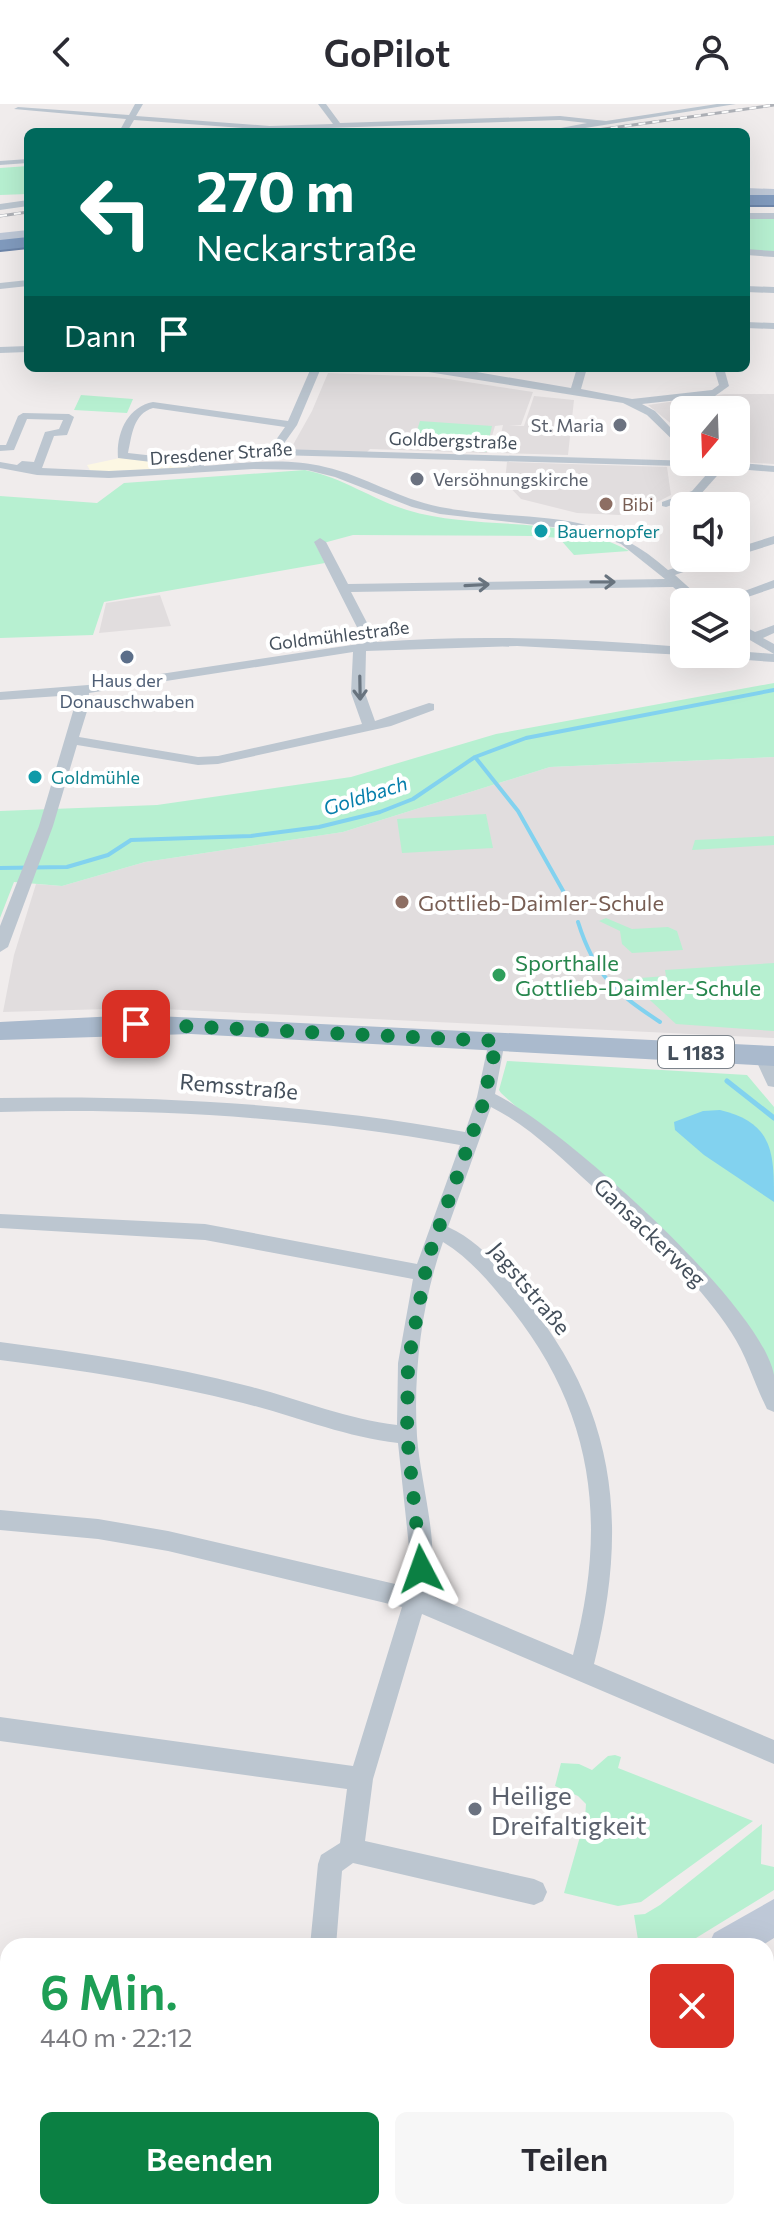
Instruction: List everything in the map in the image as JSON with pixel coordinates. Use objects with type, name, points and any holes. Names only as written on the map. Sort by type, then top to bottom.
[{"type":"highway","points":[[750,197],[774,197]]},
{"type":"highway","points":[[0,247],[24,244]]},
{"type":"main road","points":[[0,237],[24,234]]},
{"type":"main road","name":"L 1183","points":[[0,1031],[150,1024],[768,1056]]},
{"type":"main road","points":[[740,1938],[774,1917]]},
{"type":"street","points":[[125,128],[139,104]]},
{"type":"street","points":[[322,104],[339,127]]},
{"type":"street","points":[[572,128],[732,104]]},
{"type":"street","points":[[5,111],[21,107],[235,128]]},
{"type":"street","points":[[326,128],[560,118],[607,123]]},
{"type":"street","points":[[0,163],[24,161]]},
{"type":"street","points":[[0,207],[24,204]]},
{"type":"street","points":[[750,216],[774,216]]},
{"type":"street","points":[[750,252],[774,254]]},
{"type":"street","points":[[750,289],[774,290]]},
{"type":"street","points":[[750,325],[774,326]]},
{"type":"street","points":[[0,350],[24,349]]},
{"type":"street","points":[[267,467],[267,460],[292,425],[314,372]]},
{"type":"street","points":[[459,372],[631,402],[715,393],[724,386],[720,372]]},
{"type":"street","points":[[575,391],[581,372]]},
{"type":"street","points":[[631,402],[651,413],[670,433]]},
{"type":"street","points":[[210,471],[203,464],[122,456],[133,415],[142,407],[153,405],[292,425]]},
{"type":"street","points":[[0,448],[10,448],[23,416],[69,417],[63,433],[50,432],[38,466],[0,462]]},
{"type":"street","name":"Goldbergstraße","points":[[274,452],[670,463]]},
{"type":"street","name":"Dresdener Straße","points":[[0,462],[104,477],[267,467],[323,469],[436,510],[601,532],[626,543],[680,588]]},
{"type":"street","name":"Goldbergstraße","points":[[750,467],[774,469]]},
{"type":"street","points":[[666,504],[696,493],[707,476]]},
{"type":"street","points":[[750,548],[774,540]]},
{"type":"street","points":[[320,542],[345,588],[366,647],[359,699],[370,727]]},
{"type":"street","points":[[345,588],[668,579],[678,572]]},
{"type":"street","points":[[750,592],[774,584]]},
{"type":"street","points":[[754,637],[774,629]]},
{"type":"street","points":[[750,635],[774,650]]},
{"type":"street","name":"Goldmühlestraße","points":[[0,696],[82,691],[366,647],[519,642],[670,650]]},
{"type":"street","points":[[750,656],[774,658]]},
{"type":"street","points":[[1,943],[31,866],[72,740],[82,691]]},
{"type":"street","points":[[72,740],[206,761],[370,727],[408,717],[429,707]]},
{"type":"street","points":[[351,1850],[361,1779],[416,1600],[420,1547],[407,1435],[408,1363],[424,1273],[486,1097],[497,1041]]},
{"type":"street","points":[[768,1056],[774,1081]]},
{"type":"street","name":"Gansackerweg","points":[[486,1097],[502,1103],[585,1169],[700,1280],[731,1314],[757,1355],[774,1403]]},
{"type":"street","name":"Remsstraße","points":[[0,1105],[123,1102],[230,1107],[471,1140]]},
{"type":"street","points":[[0,1221],[205,1232],[424,1273]]},
{"type":"street","name":"Jagststraße","points":[[438,1231],[456,1239],[531,1319],[549,1344],[583,1412],[600,1517],[594,1603],[581,1670]]},
{"type":"street","points":[[0,1351],[174,1379],[250,1396],[358,1429],[407,1435]]},
{"type":"street","points":[[0,1520],[98,1529],[168,1541],[416,1600],[774,1752]]},
{"type":"street","points":[[0,1729],[361,1779]]},
{"type":"street","points":[[324,1938],[330,1864],[351,1850],[534,1892]]},
{"type":"shaded area","points":[[328,373],[435,377],[533,392],[521,425],[509,426],[524,426],[534,396],[574,400],[568,455],[497,453],[503,425],[495,426],[487,453],[370,449],[365,454],[289,452],[312,411]]},
{"type":"shaded area","points":[[774,394],[774,464],[750,463],[750,396],[710,396]]},
{"type":"shaded area","points":[[670,402],[670,423],[648,405]]},
{"type":"shaded area","points":[[120,458],[200,467],[91,472],[87,465]]},
{"type":"shaded area","points":[[507,462],[667,467],[671,492],[670,496],[644,509],[619,515],[577,513],[521,499],[505,482]]},
{"type":"shaded area","points":[[160,595],[171,626],[99,633],[106,603]]},
{"type":"shaded area","name":"Gottlieb-Daimler-Schule","points":[[774,757],[774,1038],[142,1008],[3,1012],[14,955],[36,884],[62,886],[145,862],[343,832],[550,767]]},
{"type":"green space","points":[[24,166],[24,194],[0,195],[0,168]]},
{"type":"green space","points":[[750,218],[774,218],[774,252],[750,250]]},
{"type":"green space","points":[[81,395],[133,399],[127,413],[74,410]]},
{"type":"green space","points":[[420,421],[492,426],[486,452],[412,446]]},
{"type":"green space","points":[[305,470],[332,478],[407,510],[434,517],[548,527],[603,539],[629,551],[574,555],[559,538],[534,536],[353,535],[316,545],[325,563],[104,602],[93,635],[0,638],[0,496],[97,503],[124,483]]},
{"type":"green space","points":[[774,683],[774,757],[550,767],[343,832],[145,862],[62,886],[14,882],[0,918],[0,811],[157,805],[351,777],[496,734]]},
{"type":"green space","points":[[486,814],[493,848],[402,853],[397,819]]},
{"type":"green space","points":[[774,836],[774,845],[692,850],[695,840]]},
{"type":"green space","points":[[606,918],[632,929],[668,927],[677,931],[683,950],[632,953],[622,944],[620,931],[599,921]]},
{"type":"green space","points":[[774,963],[774,1031],[676,1024],[627,979],[666,976],[665,970]]},
{"type":"green space","points":[[507,1061],[747,1075],[774,1107],[774,1379],[746,1322],[728,1299],[501,1093],[499,1090]]},
{"type":"green space","points":[[608,1756],[621,1757],[618,1768],[753,1821],[641,1902],[618,1906],[564,1893],[585,1819],[586,1804],[578,1796],[555,1786],[561,1763],[579,1764],[592,1770]]},
{"type":"green space","points":[[762,1824],[761,1864],[774,1867],[774,1890],[696,1938],[638,1938],[634,1915],[645,1914]]},
{"type":"water","points":[[720,1110],[751,1123],[767,1142],[773,1169],[774,1202],[704,1155],[675,1130],[674,1122],[703,1111]]},
{"type":"waterway","name":"Goldbach","points":[[475,757],[526,738],[774,690]]},
{"type":"waterway","name":"Goldbach","points":[[0,868],[67,867],[108,855],[131,840],[251,836],[319,827],[380,812],[413,799],[475,757]]},
{"type":"waterway","points":[[475,757],[518,811],[575,912]]},
{"type":"waterway","points":[[578,922],[592,956],[608,981],[660,1022]]},
{"type":"waterway","points":[[727,1081],[774,1118]]},
{"type":"railway","points":[[611,128],[774,105]]},
{"type":"railway","points":[[0,216],[24,213]]},
{"type":"place","name":"St. Maria","points":[[620,425]]},
{"type":"place","name":"Versöhnungskirche","points":[[417,479]]},
{"type":"place","name":"Bibi","points":[[606,504]]},
{"type":"place","name":"Bauernopfer","points":[[541,531]]},
{"type":"place","name":"Haus der Donauschwaben","points":[[127,657]]},
{"type":"place","name":"Goldmühle","points":[[35,777]]},
{"type":"place","name":"Gottlieb-Daimler-Schule","points":[[402,902]]},
{"type":"place","name":"Sporthalle Gottlieb-Daimler-Schule","points":[[499,975]]},
{"type":"place","name":"Heilige Dreifaltigkeit","points":[[475,1809]]},
{"type":"route","points":[[136,1024],[497,1041],[487,1093],[428,1258],[418,1297],[408,1363],[407,1435],[421,1569]]}]
